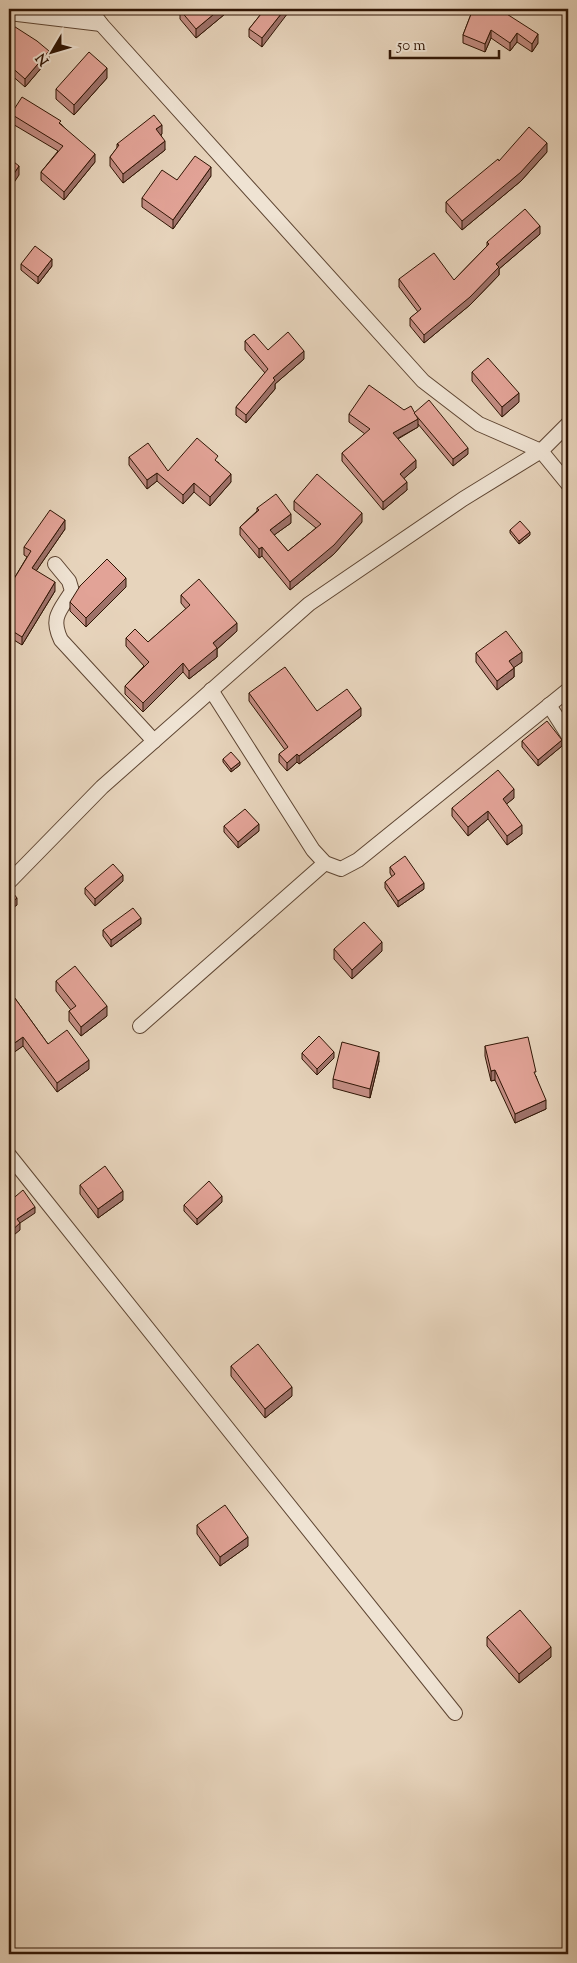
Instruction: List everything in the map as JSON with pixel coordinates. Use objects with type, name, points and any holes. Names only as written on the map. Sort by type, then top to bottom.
[{"type":"street","points":[[90,9],[101,24],[423,381],[479,424],[541,451],[568,484]]},
{"type":"street","points":[[9,13],[101,24]]},
{"type":"street","points":[[9,882],[102,787],[309,604],[463,499],[541,451],[568,424]]},
{"type":"street","points":[[54,564],[69,581],[72,591],[58,612],[55,627],[61,640],[154,740]]},
{"type":"street","points":[[211,690],[313,850],[325,863],[340,869],[358,860],[568,690]]},
{"type":"street","points":[[549,705],[568,735]]},
{"type":"street","points":[[140,1026],[325,863]]},
{"type":"street","points":[[9,1155],[455,1713]]},
{"type":"building","points":[[181,9],[220,9],[196,29]]},
{"type":"building","points":[[265,9],[285,9],[262,38],[249,29]]},
{"type":"building","points":[[473,9],[499,9],[538,34],[532,44],[517,33],[510,43],[491,30],[485,44],[463,35]]},
{"type":"building","points":[[9,23],[49,51],[25,79],[9,65]]},
{"type":"building","points":[[89,52],[107,68],[74,105],[56,89]]},
{"type":"building","points":[[22,97],[61,121],[59,123],[95,154],[64,192],[41,172],[63,146],[11,114]]},
{"type":"building","points":[[154,115],[162,125],[156,129],[165,141],[123,174],[110,157],[119,145],[117,144]]},
{"type":"building","points":[[529,127],[547,143],[521,172],[462,221],[446,202],[498,159],[499,161]]},
{"type":"building","points":[[195,156],[211,167],[173,220],[142,198],[162,170],[177,180]]},
{"type":"building","points":[[9,158],[19,166],[9,181]]},
{"type":"building","points":[[525,209],[540,226],[496,264],[499,267],[470,297],[424,335],[410,318],[421,309],[399,279],[434,253],[454,280],[489,244],[487,242]]},
{"type":"building","points":[[35,246],[52,259],[38,277],[21,264]]},
{"type":"building","points":[[288,332],[304,351],[273,378],[275,380],[246,415],[236,407],[268,369],[245,341],[254,334],[268,350]]},
{"type":"building","points":[[488,358],[519,393],[502,407],[472,372]]},
{"type":"building","points":[[369,385],[404,410],[411,406],[418,419],[393,433],[416,460],[400,474],[407,482],[383,502],[342,453],[370,429],[349,414]]},
{"type":"building","points":[[429,400],[468,448],[453,459],[414,413]]},
{"type":"building","points":[[197,438],[218,456],[215,460],[231,474],[210,497],[194,483],[183,495],[157,473],[147,480],[129,457],[148,443],[168,471]]},
{"type":"building","points":[[317,474],[362,513],[334,545],[290,582],[262,547],[259,549],[240,527],[259,510],[257,508],[276,494],[291,514],[270,530],[288,551],[321,524],[294,501]]},
{"type":"building","points":[[50,510],[65,520],[32,568],[55,582],[22,637],[9,629],[9,587],[31,551],[24,547]]},
{"type":"building","points":[[520,521],[530,532],[519,541],[510,530]]},
{"type":"building","points":[[107,559],[126,578],[86,618],[70,602],[80,586]]},
{"type":"building","points":[[199,579],[237,623],[213,643],[217,648],[189,671],[183,663],[143,703],[125,686],[149,662],[126,638],[135,629],[148,642],[190,605],[181,595]]},
{"type":"building","points":[[506,631],[522,652],[509,661],[514,668],[497,681],[476,653]]},
{"type":"building","points":[[285,667],[317,711],[347,689],[361,708],[299,756],[297,754],[287,763],[279,754],[288,747],[249,693]]},
{"type":"building","points":[[547,721],[562,740],[538,760],[522,741]]},
{"type":"building","points":[[231,752],[240,762],[231,769],[223,759]]},
{"type":"building","points":[[498,770],[514,789],[503,799],[522,825],[507,836],[488,811],[468,827],[452,808]]},
{"type":"building","points":[[245,809],[259,824],[238,842],[224,826]]},
{"type":"building","points":[[405,856],[424,883],[398,901],[385,882],[395,874],[390,867]]},
{"type":"building","points":[[113,864],[123,875],[95,899],[85,888]]},
{"type":"building","points":[[9,889],[17,898],[9,905]]},
{"type":"building","points":[[133,908],[141,918],[111,940],[103,930]]},
{"type":"building","points":[[364,922],[382,942],[352,970],[334,949]]},
{"type":"building","points":[[75,966],[107,1006],[81,1027],[69,1011],[76,1006],[56,981]]},
{"type":"building","points":[[9,990],[48,1044],[67,1030],[89,1060],[57,1083],[23,1037],[9,1047]]},
{"type":"building","points":[[319,1036],[334,1052],[317,1069],[302,1053]]},
{"type":"building","points":[[528,1037],[536,1072],[534,1072],[546,1100],[515,1114],[495,1070],[491,1071],[485,1046]]},
{"type":"building","points":[[342,1042],[379,1052],[370,1089],[333,1079]]},
{"type":"building","points":[[105,1166],[123,1191],[98,1209],[80,1185]]},
{"type":"building","points":[[209,1181],[222,1196],[197,1219],[184,1205]]},
{"type":"building","points":[[23,1190],[35,1207],[17,1219],[20,1223],[9,1233],[9,1202]]},
{"type":"building","points":[[258,1344],[292,1387],[265,1409],[231,1366]]},
{"type":"building","points":[[225,1505],[248,1537],[220,1557],[197,1525]]},
{"type":"building","points":[[520,1610],[551,1647],[519,1674],[487,1637]]}]
